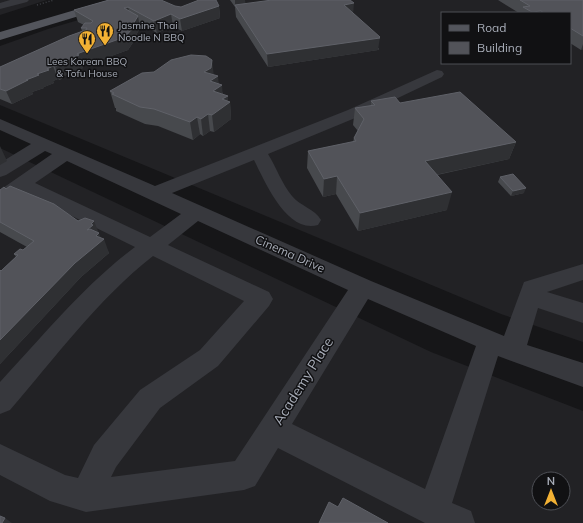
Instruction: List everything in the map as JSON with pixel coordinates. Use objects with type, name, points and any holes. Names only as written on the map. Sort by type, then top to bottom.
[{"type":"main road","points":[[0,26],[91,0]]},
{"type":"main road","points":[[0,36],[122,0]]},
{"type":"street","points":[[0,6],[23,0]]},
{"type":"street","points":[[156,193],[354,112],[437,74]]},
{"type":"street","name":"Cinema Drive","points":[[3,129],[66,153],[363,287],[501,346],[583,375]]},
{"type":"street","points":[[0,171],[44,144]]},
{"type":"street","points":[[258,152],[284,199],[295,210],[310,220]]},
{"type":"street","points":[[0,198],[66,153]]},
{"type":"street","points":[[0,459],[61,490],[86,496],[105,456],[150,399],[209,358],[261,300],[153,246],[22,184]]},
{"type":"street","points":[[0,401],[93,298],[123,268],[197,212]]},
{"type":"street","points":[[273,430],[447,517],[501,346],[530,296],[532,288],[583,272]]},
{"type":"street","name":"Academy Place","points":[[86,496],[244,475],[363,287]]},
{"type":"street","points":[[530,296],[583,313]]},
{"type":"shaded area","points":[[0,0],[47,0],[0,15]]},
{"type":"shaded area","points":[[146,0],[583,0],[583,342],[501,314],[0,105],[0,46],[48,29]]},
{"type":"shaded area","points":[[0,148],[431,352],[583,411],[583,523],[0,523]]},
{"type":"building","points":[[109,0],[161,0],[181,7],[199,0],[216,0],[219,6],[180,19],[171,14],[154,21],[128,7],[124,8],[138,16],[130,29],[132,29],[125,37],[79,53],[77,54],[79,55],[58,64],[60,64],[55,67],[53,66],[47,69],[49,70],[37,74],[39,75],[6,91],[0,89],[0,67],[69,36],[86,30],[87,28],[81,28],[85,23],[91,23],[93,21],[74,10]]},
{"type":"building","points":[[272,0],[350,0],[354,3],[344,5],[380,38],[267,54],[235,5]]},
{"type":"building","points":[[520,0],[583,0],[583,36],[571,29],[571,12],[532,12],[523,7],[530,6]]},
{"type":"building","points":[[191,55],[206,56],[212,60],[211,68],[204,72],[218,76],[210,81],[222,85],[213,91],[228,96],[222,99],[230,102],[212,115],[208,114],[201,119],[197,117],[190,122],[154,109],[140,107],[112,94],[114,93],[110,91],[142,73],[154,72],[171,60]]},
{"type":"building","points":[[460,92],[516,142],[425,161],[452,192],[360,213],[337,176],[324,179],[308,151],[356,141],[354,138],[364,119],[355,108],[375,105],[371,101],[395,97],[400,103]]},
{"type":"building","points":[[513,174],[526,188],[513,191],[500,177]]},
{"type":"building","points":[[10,186],[54,204],[78,221],[85,218],[94,221],[91,224],[93,225],[87,230],[90,229],[99,233],[96,236],[104,239],[75,263],[0,340],[0,270],[1,271],[18,255],[14,254],[20,249],[23,250],[34,241],[0,222],[0,190],[4,187],[6,189]]},
{"type":"building","points":[[343,498],[388,523],[319,523],[329,502],[338,507]]},
{"type":"building","points":[[0,516],[5,518],[2,523],[0,523]]},
{"type":"place","name":"Jasmine Thai Noodle N BBQ","points":[[105,46]]},
{"type":"place","name":"Lees Korean BBQ & Tofu House","points":[[87,54]]}]
